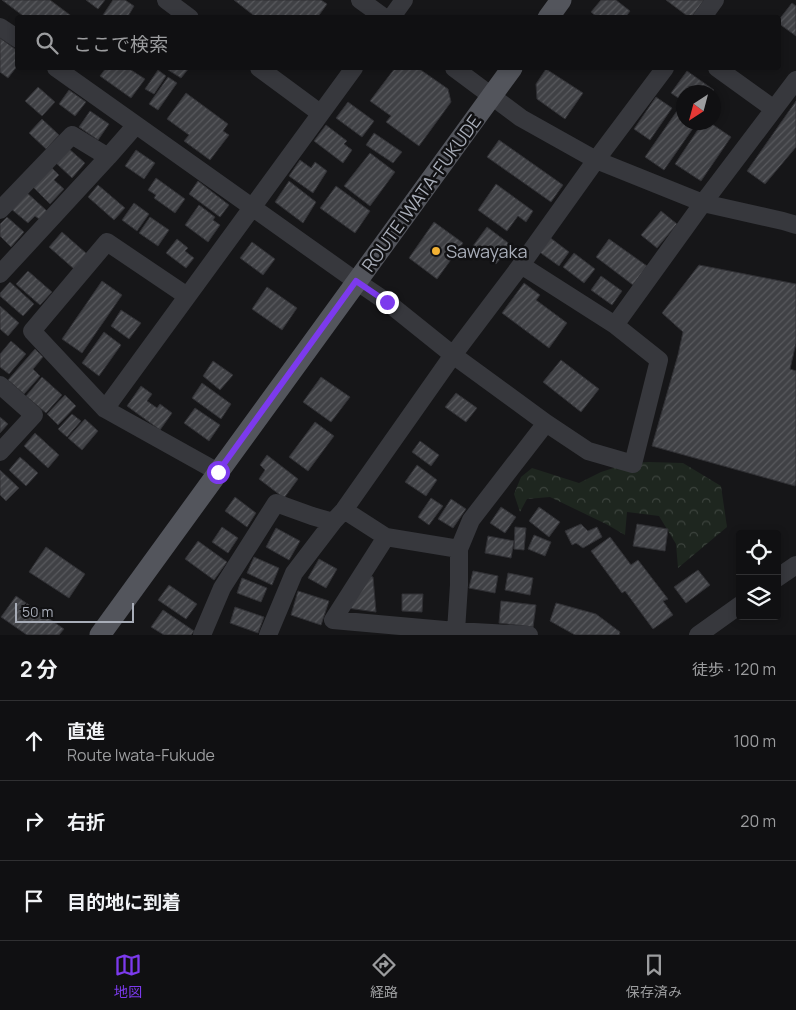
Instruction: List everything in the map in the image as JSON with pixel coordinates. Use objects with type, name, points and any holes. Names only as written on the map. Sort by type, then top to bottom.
[{"type":"main road","points":[[550,15],[561,0]]},
{"type":"main road","name":"ROUTE IWATA-FUKUDE","points":[[100,635],[511,70]]},
{"type":"street","points":[[166,0],[186,15]]},
{"type":"street","points":[[360,0],[381,15]]},
{"type":"street","points":[[393,15],[404,0]]},
{"type":"street","points":[[704,15],[715,0]]},
{"type":"street","points":[[0,27],[15,37]]},
{"type":"street","points":[[59,70],[387,302],[453,355],[546,423],[588,451],[633,464],[659,360],[615,324],[522,264]]},
{"type":"street","points":[[261,70],[320,112]]},
{"type":"street","points":[[105,408],[352,70]]},
{"type":"street","points":[[457,70],[521,118],[596,160],[703,203],[796,225]]},
{"type":"street","points":[[268,635],[294,573],[339,516],[453,355],[664,70]]},
{"type":"street","points":[[720,70],[774,109]]},
{"type":"street","points":[[615,324],[796,80]]},
{"type":"street","points":[[0,274],[136,125]]},
{"type":"street","points":[[0,210],[72,135],[108,157]]},
{"type":"street","points":[[187,296],[107,242],[32,331],[105,408],[218,472]]},
{"type":"street","points":[[0,385],[34,415],[0,452]]},
{"type":"street","points":[[456,633],[460,585],[459,549],[471,520],[546,423]]},
{"type":"street","points":[[202,635],[222,588],[276,503],[312,516],[339,516],[386,537],[459,549]]},
{"type":"street","points":[[386,537],[333,620],[456,633],[529,635]]},
{"type":"street","points":[[781,575],[796,565]]},
{"type":"street","points":[[698,635],[736,608]]},
{"type":"green space","points":[[629,463],[683,463],[721,486],[727,527],[678,568],[676,544],[659,516],[627,512],[625,535],[550,497],[527,499],[520,512],[514,494],[521,477],[532,468],[579,483],[601,472]]},
{"type":"building","points":[[2,0],[50,0],[70,15],[22,15]]},
{"type":"building","points":[[86,0],[105,0],[98,9]]},
{"type":"building","points":[[113,0],[125,0],[134,6],[129,15],[103,15]]},
{"type":"building","points":[[234,0],[321,0],[327,4],[319,15],[253,15]]},
{"type":"building","points":[[601,0],[616,0],[630,11],[627,15],[594,15],[591,12]]},
{"type":"building","points":[[666,0],[704,0],[693,15],[686,15]]},
{"type":"building","points":[[792,3],[796,6],[796,36],[781,25],[781,17]]},
{"type":"building","points":[[0,38],[15,49],[15,69],[8,78],[0,72]]},
{"type":"building","points":[[104,70],[131,70],[145,79],[131,98],[100,76]]},
{"type":"building","points":[[158,70],[166,76],[154,94],[145,89]]},
{"type":"building","points":[[168,70],[187,70],[181,78]]},
{"type":"building","points":[[393,70],[421,70],[448,89],[451,102],[419,146],[386,122],[391,116],[370,101]]},
{"type":"building","points":[[545,70],[548,70],[583,93],[565,119],[537,99],[536,84]]},
{"type":"building","points":[[687,71],[707,85],[677,85]]},
{"type":"building","points":[[168,77],[177,83],[158,110],[149,104]]},
{"type":"building","points":[[676,86],[676,96],[671,93]]},
{"type":"building","points":[[38,87],[55,102],[42,116],[25,101]]},
{"type":"building","points":[[69,90],[86,102],[75,116],[59,104]]},
{"type":"building","points":[[186,93],[228,124],[223,131],[229,135],[210,160],[184,141],[189,135],[167,119]]},
{"type":"building","points":[[656,97],[672,108],[650,140],[634,129]]},
{"type":"building","points":[[796,101],[796,147],[765,184],[747,171]]},
{"type":"building","points":[[348,102],[374,121],[362,137],[336,118]]},
{"type":"building","points":[[90,111],[109,124],[98,140],[79,127]]},
{"type":"building","points":[[676,112],[676,130],[692,130],[664,170],[645,157]]},
{"type":"building","points":[[42,119],[59,135],[46,149],[29,133]]},
{"type":"building","points":[[326,125],[347,141],[344,144],[352,150],[343,163],[314,141]]},
{"type":"building","points":[[698,130],[721,130],[731,137],[701,181],[675,164]]},
{"type":"building","points":[[374,133],[402,152],[393,163],[366,145]]},
{"type":"building","points":[[499,140],[563,185],[551,202],[487,157]]},
{"type":"building","points":[[68,148],[85,163],[72,178],[55,162]]},
{"type":"building","points":[[136,150],[155,163],[144,179],[125,166]]},
{"type":"building","points":[[370,153],[395,172],[370,206],[344,186]]},
{"type":"building","points":[[300,160],[311,168],[315,162],[327,171],[313,193],[289,176]]},
{"type":"building","points":[[50,166],[59,175],[54,180],[64,189],[50,204],[31,185]]},
{"type":"building","points":[[156,178],[185,199],[175,213],[154,198],[156,195],[148,190]]},
{"type":"building","points":[[198,181],[229,205],[220,217],[189,194]]},
{"type":"building","points":[[289,181],[316,202],[303,223],[275,202]]},
{"type":"building","points":[[496,184],[533,211],[526,222],[518,216],[507,231],[478,210]]},
{"type":"building","points":[[98,185],[125,208],[114,220],[88,197]]},
{"type":"building","points":[[336,186],[370,211],[355,233],[320,208]]},
{"type":"building","points":[[25,191],[47,211],[39,219],[35,216],[28,223],[10,208]]},
{"type":"building","points":[[134,203],[149,214],[137,231],[122,220]]},
{"type":"building","points":[[199,205],[215,217],[213,220],[220,225],[208,242],[185,225]]},
{"type":"building","points":[[661,211],[677,224],[657,248],[641,235]]},
{"type":"building","points":[[7,217],[24,232],[11,247],[0,236],[0,224]]},
{"type":"building","points":[[150,217],[169,230],[158,246],[139,233]]},
{"type":"building","name":"Sawayaka","points":[[434,222],[463,243],[437,279],[409,258]]},
{"type":"building","points":[[487,227],[511,245],[496,264],[473,246]]},
{"type":"building","points":[[62,232],[87,254],[74,269],[49,247]]},
{"type":"building","points":[[548,236],[569,252],[559,266],[538,251]]},
{"type":"building","points":[[177,239],[188,248],[185,251],[194,258],[186,268],[166,253]]},
{"type":"building","points":[[609,239],[647,266],[633,285],[596,257]]},
{"type":"building","points":[[252,242],[275,259],[263,275],[240,258]]},
{"type":"building","points":[[574,253],[595,269],[584,283],[563,267]]},
{"type":"building","points":[[699,265],[796,284],[796,343],[790,369],[796,371],[795,486],[652,446],[683,332],[662,313]]},
{"type":"building","points":[[28,271],[52,292],[40,305],[16,284]]},
{"type":"building","points":[[601,276],[622,291],[612,305],[591,290]]},
{"type":"building","points":[[102,281],[122,295],[82,353],[62,339]]},
{"type":"building","points":[[10,282],[34,304],[23,316],[0,296],[0,293]]},
{"type":"building","points":[[524,283],[540,295],[536,300],[567,323],[549,348],[502,313]]},
{"type":"building","points":[[267,287],[297,308],[282,330],[252,309]]},
{"type":"building","points":[[0,306],[19,323],[8,336],[0,329]]},
{"type":"building","points":[[121,310],[141,323],[129,339],[111,326]]},
{"type":"building","points":[[104,332],[121,345],[99,376],[82,363]]},
{"type":"building","points":[[11,341],[26,354],[9,374],[0,367],[0,354]]},
{"type":"building","points":[[35,349],[43,357],[33,369],[40,376],[24,394],[8,380]]},
{"type":"building","points":[[561,360],[599,389],[581,412],[543,382]]},
{"type":"building","points":[[213,361],[233,375],[220,390],[203,376]]},
{"type":"building","points":[[42,377],[62,395],[46,413],[26,396]]},
{"type":"building","points":[[321,377],[350,397],[331,422],[303,402]]},
{"type":"building","points":[[202,383],[231,404],[221,419],[192,398]]},
{"type":"building","points":[[141,386],[152,394],[147,401],[157,408],[160,404],[172,413],[160,430],[127,406]]},
{"type":"building","points":[[456,393],[477,408],[466,422],[445,407]]},
{"type":"building","points":[[65,395],[76,406],[58,425],[47,414]]},
{"type":"building","points":[[195,408],[220,425],[209,441],[184,423]]},
{"type":"building","points":[[72,414],[81,421],[67,437],[58,429]]},
{"type":"building","points":[[0,417],[8,424],[0,433]]},
{"type":"building","points":[[85,419],[98,431],[82,450],[68,438]]},
{"type":"building","points":[[315,422],[334,436],[308,471],[289,457]]},
{"type":"building","points":[[35,433],[59,455],[48,468],[24,446]]},
{"type":"building","points":[[420,441],[439,455],[431,466],[412,452]]},
{"type":"building","points":[[267,455],[298,479],[284,498],[259,479],[265,470],[260,465]]},
{"type":"building","points":[[20,457],[38,473],[26,486],[9,470]]},
{"type":"building","points":[[417,465],[437,480],[426,496],[405,482]]},
{"type":"building","points":[[0,470],[19,488],[6,501],[0,495]]},
{"type":"building","points":[[235,497],[256,513],[247,527],[225,511]]},
{"type":"building","points":[[431,498],[443,506],[429,525],[418,517]]},
{"type":"building","points":[[451,499],[466,509],[453,528],[438,519]]},
{"type":"building","points":[[501,507],[516,517],[505,533],[490,523]]},
{"type":"building","points":[[539,507],[560,522],[549,537],[529,521]]},
{"type":"building","points":[[581,524],[588,531],[597,527],[602,537],[583,548],[576,543],[572,545],[565,531]]},
{"type":"building","points":[[637,524],[668,529],[665,551],[633,546]]},
{"type":"building","points":[[222,527],[238,538],[228,553],[212,542]]},
{"type":"building","points":[[515,527],[526,528],[524,550],[514,549]]},
{"type":"building","points":[[276,528],[300,541],[289,560],[266,547]]},
{"type":"building","points":[[534,535],[551,542],[545,556],[528,549]]},
{"type":"building","points":[[488,536],[514,541],[511,558],[485,553]]},
{"type":"building","points":[[610,537],[631,565],[638,560],[668,599],[663,601],[673,615],[653,629],[625,591],[622,593],[591,551]]},
{"type":"building","points":[[198,541],[227,562],[214,580],[185,559]]},
{"type":"building","points":[[46,547],[85,574],[69,598],[29,572]]},
{"type":"building","points":[[254,557],[279,568],[272,585],[247,573]]},
{"type":"building","points":[[319,559],[337,569],[326,588],[308,578]]},
{"type":"building","points":[[698,570],[710,585],[686,603],[674,587]]},
{"type":"building","points":[[473,571],[498,576],[495,593],[469,588]]},
{"type":"building","points":[[508,573],[533,578],[530,595],[505,590]]},
{"type":"building","points":[[368,575],[373,577],[376,612],[347,608]]},
{"type":"building","points":[[242,578],[267,588],[261,602],[237,593]]},
{"type":"building","points":[[169,585],[197,604],[186,619],[158,600]]},
{"type":"building","points":[[298,591],[329,601],[321,625],[291,615]]},
{"type":"building","points":[[402,594],[423,594],[422,612],[402,611]]},
{"type":"building","points":[[16,596],[64,629],[59,635],[27,635],[1,617]]},
{"type":"building","points":[[501,601],[536,605],[533,627],[499,623]]},
{"type":"building","points":[[556,603],[596,614],[620,632],[619,635],[575,635],[550,621]]},
{"type":"building","points":[[235,607],[264,617],[258,633],[230,623]]},
{"type":"building","points":[[163,610],[194,631],[191,635],[164,635],[151,627]]},
{"type":"place","name":"Sawayaka","points":[[436,251]]},
{"type":"route","points":[[218,472],[356,281],[387,302]]}]
